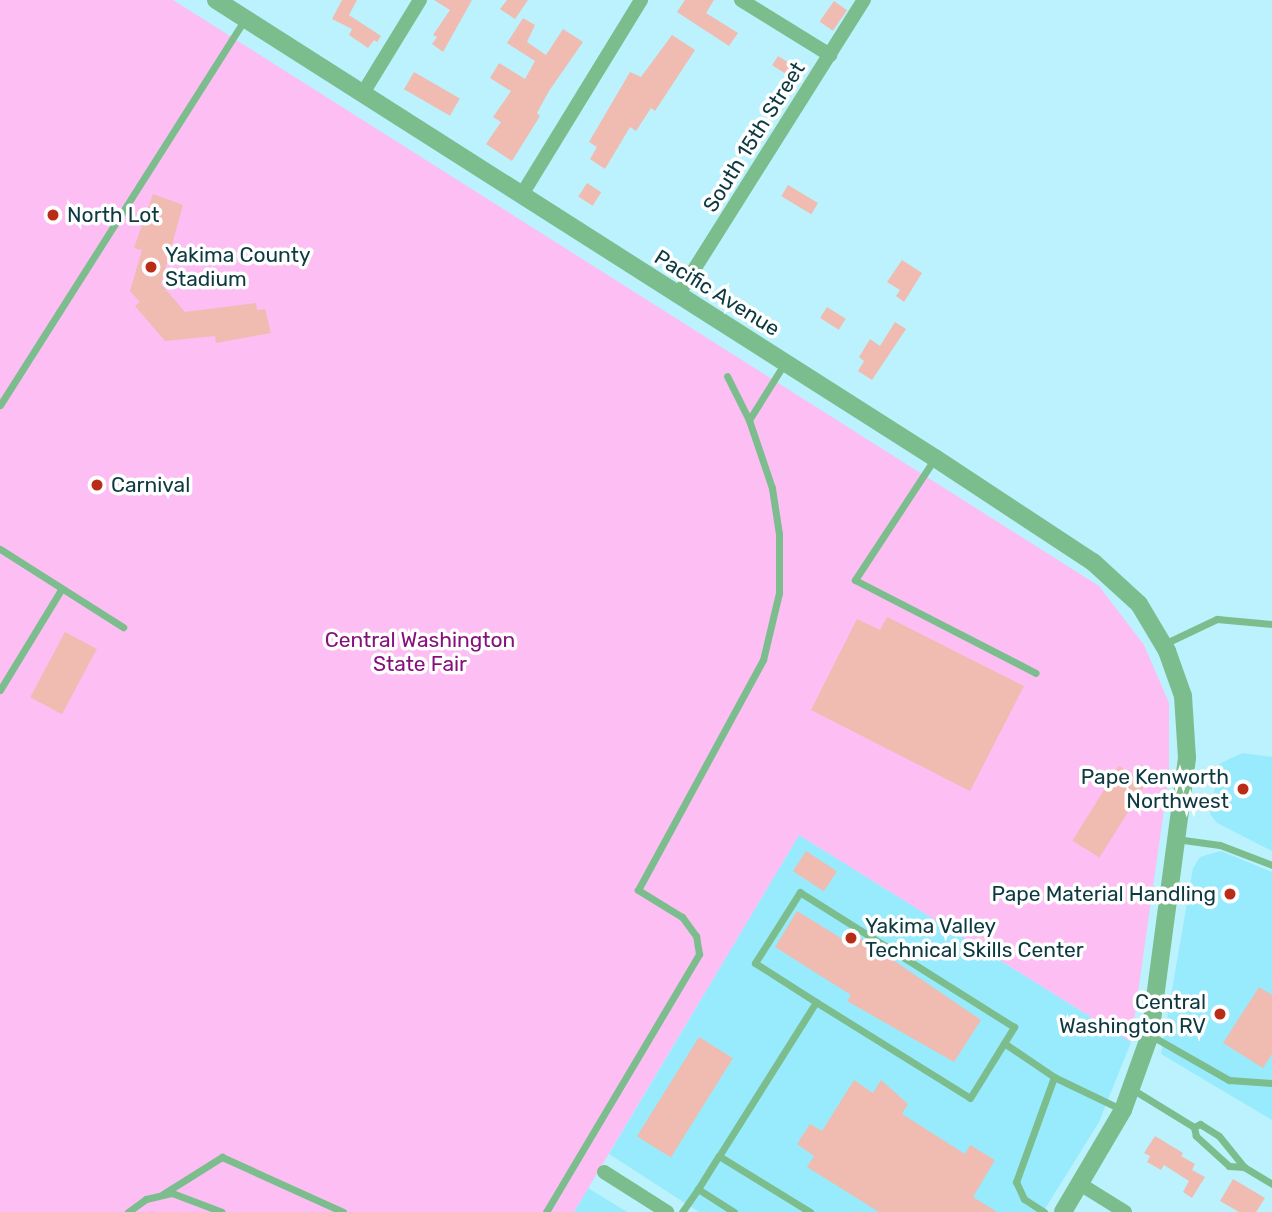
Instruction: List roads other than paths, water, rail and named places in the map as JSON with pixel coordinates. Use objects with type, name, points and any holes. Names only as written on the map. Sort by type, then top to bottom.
[{"type":"street","name":"Pacific Avenue","points":[[216,0],[935,458],[1110,575],[1139,604],[1165,648],[1183,696],[1187,737],[1176,839],[1150,1035],[1123,1110],[1063,1212]]},
{"type":"street","points":[[363,93],[420,0]]},
{"type":"street","points":[[521,196],[641,0]]},
{"type":"street","points":[[741,0],[830,55]]},
{"type":"street","name":"South 15th Street","points":[[678,295],[864,0]]},
{"type":"street","points":[[604,1172],[667,1212]]},
{"type":"street","points":[[1080,1184],[1125,1212]]},
{"type":"lane","points":[[0,405],[245,18]]},
{"type":"lane","points":[[750,420],[785,363]]},
{"type":"lane","points":[[546,1212],[699,954],[696,936],[682,917],[638,890],[763,660],[779,593],[779,534],[772,488],[750,420],[727,376]]},
{"type":"lane","points":[[935,458],[855,580],[1036,673]]},
{"type":"lane","points":[[0,549],[123,627]]},
{"type":"lane","points":[[0,690],[62,588]]},
{"type":"lane","points":[[1165,648],[1217,619],[1272,624]]},
{"type":"lane","points":[[1176,839],[1220,845],[1272,865]]},
{"type":"lane","points":[[800,892],[1014,1027],[970,1098],[816,1002],[755,963],[800,892]]},
{"type":"lane","points":[[682,1212],[816,1002]]},
{"type":"lane","points":[[1150,1035],[1229,1080],[1272,1083]]},
{"type":"lane","points":[[1004,1044],[1054,1077],[1123,1110]]},
{"type":"lane","points":[[1044,1212],[1024,1199],[1016,1182],[1054,1077]]},
{"type":"lane","points":[[1132,1088],[1194,1127],[1196,1136],[1229,1166],[1244,1167]]},
{"type":"lane","points":[[1194,1127],[1200,1124],[1219,1136],[1244,1167],[1272,1184]]},
{"type":"lane","points":[[128,1212],[163,1194],[222,1157],[343,1212]]},
{"type":"lane","points":[[719,1157],[810,1212]]},
{"type":"lane","points":[[698,1189],[734,1212]]},
{"type":"lane","points":[[163,1194],[180,1194],[211,1210],[222,1212]]},
{"type":"place","name":"North Lot","points":[[53,215]]},
{"type":"place","name":"Yakima County Stadium","points":[[151,267]]},
{"type":"place","name":"Carnival","points":[[97,485]]},
{"type":"place","name":"Pape Kenworth Northwest","points":[[1243,789]]},
{"type":"place","name":"Pape Material Handling","points":[[1230,894]]},
{"type":"place","name":"Yakima Valley Technical Skills Center","points":[[851,938]]},
{"type":"place","name":"Central Washington RV","points":[[1220,1014]]},
{"type":"park label","name":"Central Washington State Fair","points":[[420,652]]}]
